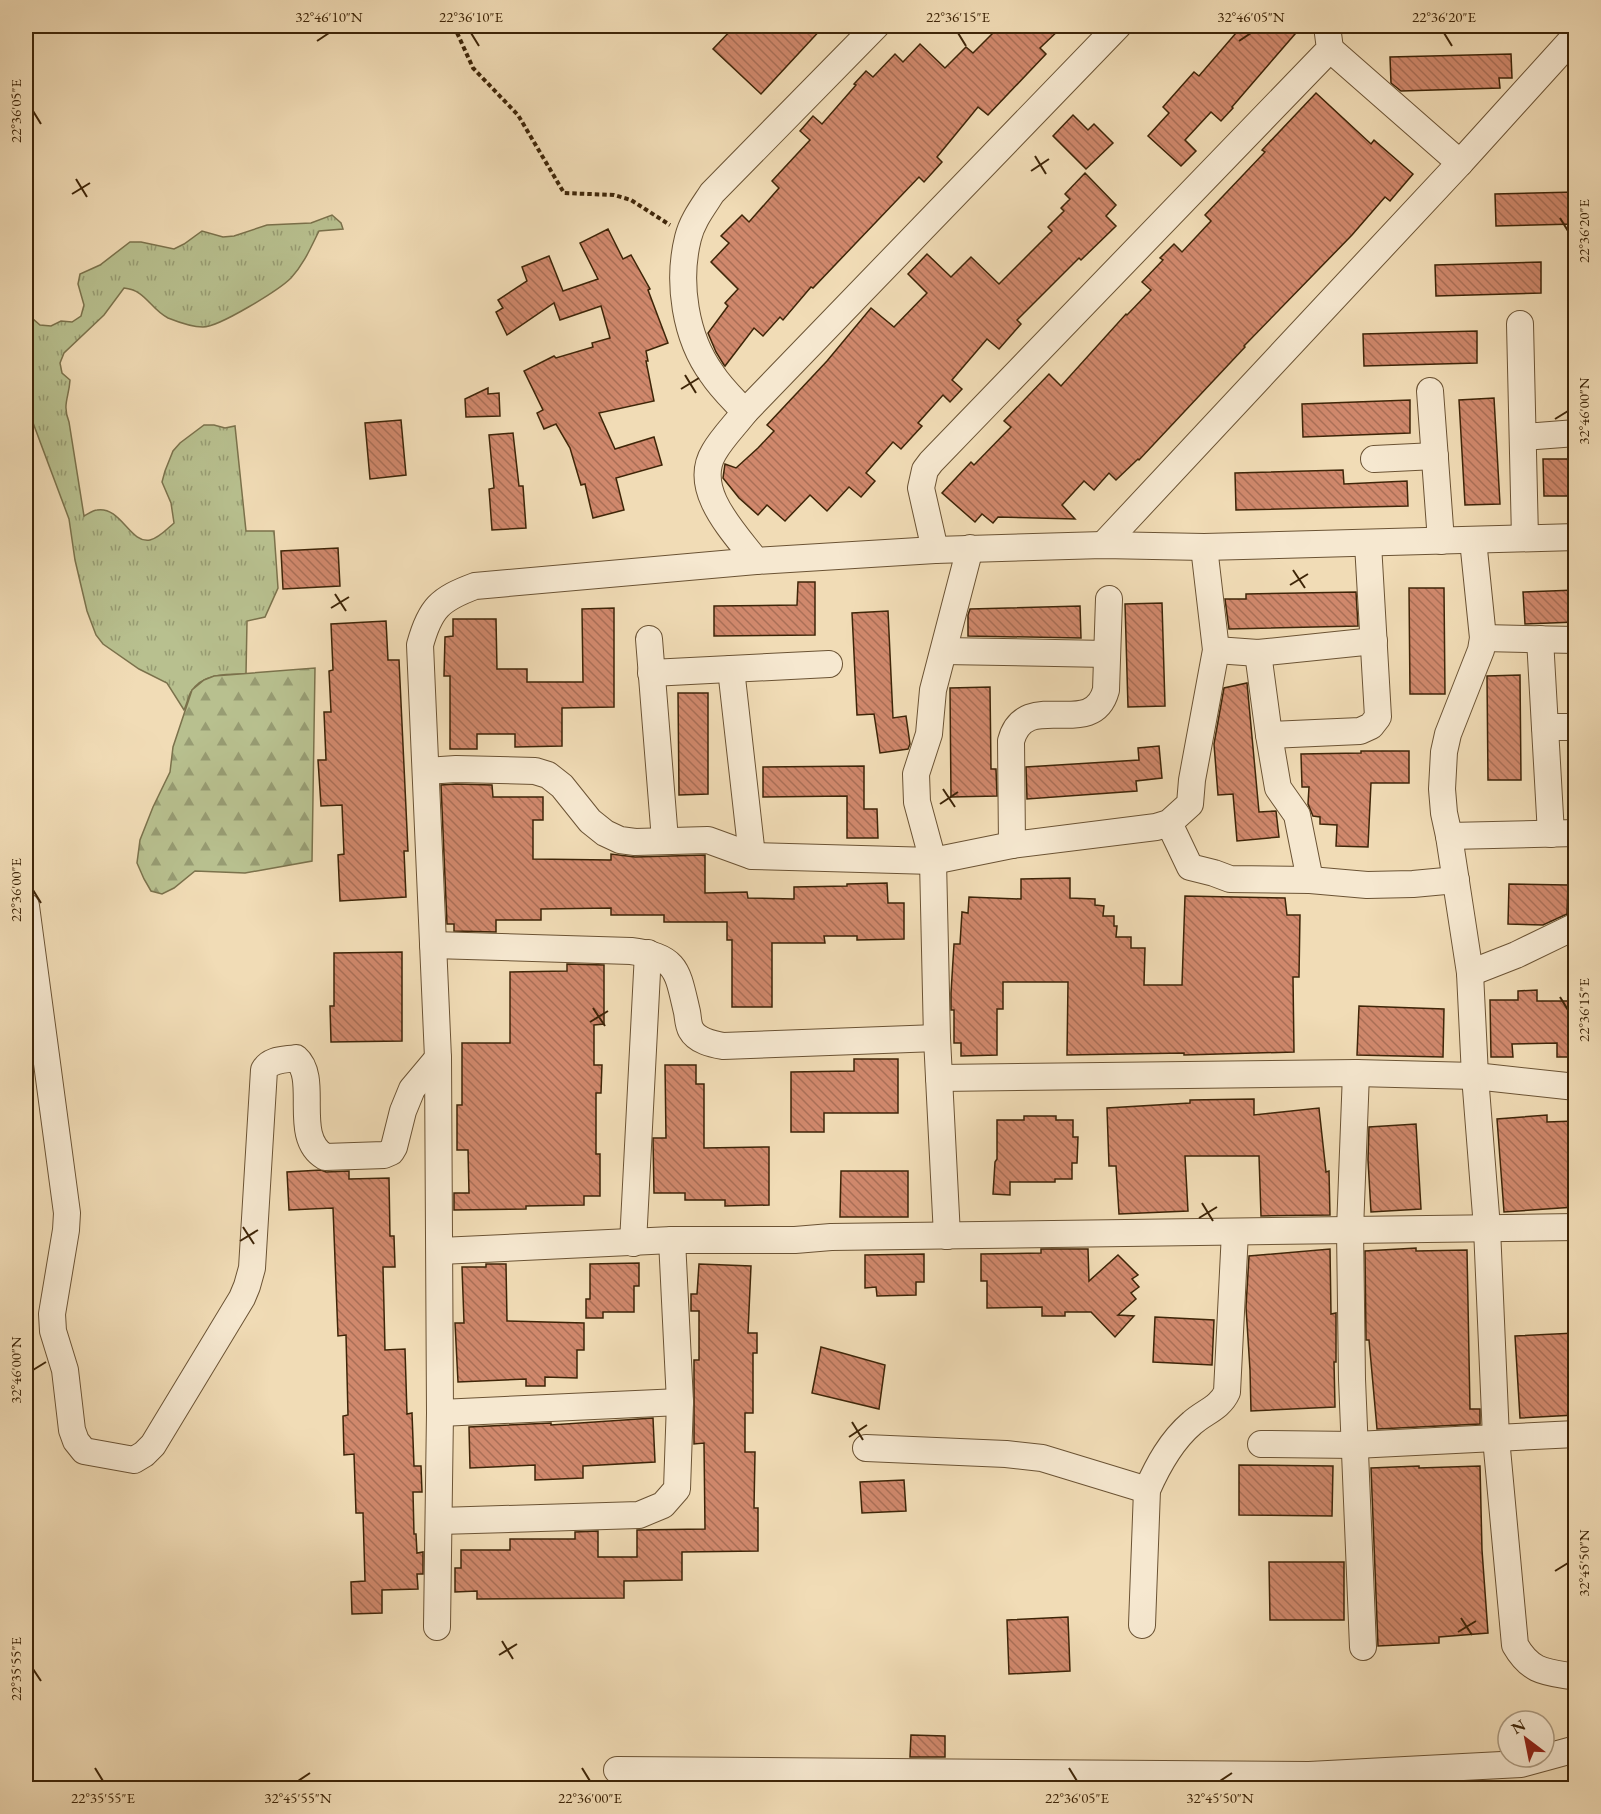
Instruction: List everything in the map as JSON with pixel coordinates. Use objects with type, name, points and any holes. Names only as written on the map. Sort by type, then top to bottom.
[{"type":"street","points":[[745,412],[712,375],[696,348],[686,312],[683,273],[688,237],[698,214],[712,193],[876,26]]},
{"type":"street","points":[[756,561],[720,513],[710,493],[708,475],[712,454],[745,412],[1118,26]]},
{"type":"street","points":[[1103,545],[1460,163],[1575,35]]},
{"type":"street","points":[[935,550],[921,488],[925,471],[931,462],[1329,37],[1460,163]]},
{"type":"street","points":[[1520,324],[1525,538]]},
{"type":"street","points":[[1430,391],[1441,541]]},
{"type":"street","points":[[1523,437],[1575,433]]},
{"type":"street","points":[[1374,459],[1435,456]]},
{"type":"street","points":[[437,1626],[440,1413],[438,1058],[420,645],[425,625],[436,608],[453,594],[475,586],[756,561],[970,548],[1103,545],[1204,548],[1575,537]]},
{"type":"street","points":[[1473,540],[1483,638],[1481,650],[1448,734],[1444,752],[1442,789],[1470,973],[1475,1076],[1487,1228],[1496,1438],[1515,1645],[1523,1658],[1534,1667],[1546,1672],[1575,1677]]},
{"type":"street","points":[[1269,735],[1360,731],[1371,726],[1378,717],[1368,544]]},
{"type":"street","points":[[947,1236],[937,1038],[933,861],[917,802],[916,774],[929,734],[933,690],[970,548]]},
{"type":"street","points":[[426,771],[535,771],[548,775],[562,786],[590,821],[605,833],[620,840],[635,842],[708,840],[752,856],[933,861],[1012,845],[1156,827],[1169,823],[1190,804],[1192,780],[1216,650],[1204,548]]},
{"type":"street","points":[[1012,845],[1011,741],[1013,734],[1022,721],[1034,715],[1086,714],[1096,708],[1104,697],[1109,599]]},
{"type":"street","points":[[1483,638],[1575,640]]},
{"type":"street","points":[[648,639],[665,840]]},
{"type":"street","points":[[1449,836],[1563,833],[1545,727],[1540,639]]},
{"type":"street","points":[[1216,650],[1258,653],[1374,640]]},
{"type":"street","points":[[944,651],[1107,654]]},
{"type":"street","points":[[1258,653],[1278,788],[1297,815],[1310,880]]},
{"type":"street","points":[[651,673],[829,664]]},
{"type":"street","points":[[731,669],[752,856]]},
{"type":"street","points":[[1545,727],[1575,727]]},
{"type":"street","points":[[1169,823],[1190,867],[1230,879],[1310,880],[1367,885],[1456,880]]},
{"type":"street","points":[[26,906],[66,1213],[66,1230],[52,1314],[53,1331],[65,1370],[72,1430],[76,1441],[84,1451],[134,1460],[153,1445],[248,1286],[252,1268],[266,1066],[270,1062],[296,1058],[301,1063],[305,1071],[310,1140],[318,1153],[325,1157],[384,1155],[391,1152],[394,1147],[403,1111],[412,1089],[438,1058]]},
{"type":"street","points":[[1470,973],[1515,955],[1575,926]]},
{"type":"street","points":[[433,945],[648,953],[667,962],[678,973],[691,1030],[703,1041],[723,1046],[937,1038]]},
{"type":"street","points":[[633,1243],[648,953]]},
{"type":"street","points":[[939,1078],[1356,1073],[1475,1076],[1575,1087]]},
{"type":"street","points":[[1356,1073],[1350,1230],[1352,1378],[1363,1647]]},
{"type":"street","points":[[440,1251],[672,1240],[1575,1227]]},
{"type":"street","points":[[1142,1625],[1147,1490],[1155,1472],[1176,1440],[1203,1414],[1219,1405],[1227,1392],[1235,1232]]},
{"type":"street","points":[[439,1521],[639,1515],[663,1505],[677,1489],[680,1402],[672,1240]]},
{"type":"street","points":[[440,1413],[680,1402]]},
{"type":"street","points":[[1261,1444],[1355,1445],[1575,1434]]},
{"type":"street","points":[[866,1448],[1006,1454],[1042,1458],[1147,1490]]},
{"type":"street","points":[[617,1770],[1308,1775],[1521,1764],[1575,1749]]},
{"type":"path","points":[[454,26],[473,68],[518,115],[564,193],[614,195],[631,200],[688,237]]},
{"type":"green space","points":[[332,215],[341,223],[343,229],[319,231],[291,278],[235,315],[203,327],[190,325],[168,318],[138,292],[124,288],[104,315],[64,353],[60,363],[62,373],[70,380],[66,410],[84,516],[95,510],[105,510],[113,514],[143,540],[157,537],[174,523],[171,503],[162,482],[173,451],[204,425],[225,428],[235,426],[246,531],[274,531],[278,588],[265,617],[247,621],[246,674],[216,676],[202,681],[191,692],[184,710],[167,683],[139,669],[103,644],[96,635],[87,611],[75,560],[69,519],[26,404],[26,313],[40,325],[51,326],[61,321],[72,322],[81,316],[84,305],[78,284],[80,274],[100,265],[130,242],[174,249],[202,231],[223,237],[234,236],[267,225],[311,223]]},
{"type":"green space","points":[[315,668],[312,861],[245,873],[195,871],[174,888],[162,894],[151,891],[137,863],[140,840],[170,772],[173,747],[192,690],[204,680],[214,676]]},
{"type":"building","points":[[735,26],[824,26],[761,94],[713,49]]},
{"type":"building","points":[[1000,26],[1063,26],[1040,48],[1046,54],[988,115],[978,107],[937,157],[942,162],[924,182],[919,177],[813,288],[811,287],[783,320],[780,317],[763,336],[754,328],[725,366],[708,333],[728,306],[725,303],[738,289],[711,262],[729,243],[721,236],[742,215],[749,222],[779,188],[772,181],[810,140],[800,131],[813,116],[822,124],[866,71],[873,77],[895,54],[903,62],[920,44],[945,68],[966,47],[973,53]]},
{"type":"building","points":[[1242,26],[1285,26],[1295,34],[1221,121],[1211,112],[1185,140],[1196,151],[1181,166],[1148,136],[1169,113],[1163,107],[1194,72],[1199,76]]},
{"type":"building","points":[[1511,54],[1512,78],[1499,78],[1500,88],[1401,91],[1391,83],[1390,57]]},
{"type":"building","points":[[1316,93],[1371,144],[1374,140],[1413,174],[1390,201],[1385,197],[1352,235],[1244,346],[1139,460],[1116,480],[1109,473],[1094,490],[1084,481],[1062,505],[1075,519],[998,517],[993,523],[982,514],[975,522],[942,493],[971,462],[974,465],[1011,427],[1004,421],[1049,374],[1061,386],[1126,314],[1151,290],[1142,282],[1163,260],[1160,258],[1174,244],[1182,252],[1211,221],[1205,215],[1265,152],[1262,150]]},
{"type":"building","points":[[1073,115],[1088,130],[1094,124],[1113,143],[1086,169],[1053,136]]},
{"type":"building","points":[[1085,173],[1116,205],[1106,216],[1116,226],[1081,260],[1079,258],[1017,320],[1021,324],[999,349],[987,339],[952,380],[962,389],[950,402],[943,395],[918,423],[922,426],[901,449],[893,442],[866,473],[875,481],[861,497],[849,487],[827,511],[810,495],[785,521],[767,505],[758,515],[739,498],[723,478],[725,464],[736,468],[774,431],[767,425],[827,361],[871,308],[894,327],[927,293],[908,274],[927,254],[951,277],[971,257],[999,284],[1052,231],[1048,227],[1064,211],[1061,208],[1070,199],[1065,194]]},
{"type":"building","points":[[1575,192],[1575,224],[1496,226],[1495,194]]},
{"type":"building","points":[[608,229],[623,259],[631,255],[650,289],[648,290],[668,343],[646,351],[654,401],[599,413],[615,449],[654,437],[662,465],[616,478],[624,510],[593,518],[585,484],[581,485],[570,448],[556,424],[544,429],[537,413],[543,410],[524,371],[554,356],[556,358],[593,347],[592,343],[610,338],[601,306],[560,320],[554,303],[507,335],[496,312],[503,308],[498,300],[527,281],[522,267],[549,256],[563,291],[598,279],[580,243]]},
{"type":"building","points":[[1541,262],[1541,293],[1436,296],[1435,265]]},
{"type":"building","points":[[1477,331],[1477,363],[1364,366],[1363,334]]},
{"type":"building","points":[[488,388],[488,394],[499,393],[500,416],[466,417],[465,399]]},
{"type":"building","points":[[1494,398],[1500,504],[1465,505],[1459,400]]},
{"type":"building","points":[[1410,400],[1410,433],[1303,437],[1302,404]]},
{"type":"building","points":[[401,420],[406,475],[370,479],[365,423]]},
{"type":"building","points":[[513,433],[519,486],[523,486],[526,528],[492,530],[489,489],[494,488],[489,435]]},
{"type":"building","points":[[1543,459],[1575,459],[1575,496],[1544,496]]},
{"type":"building","points":[[1343,470],[1344,484],[1407,481],[1408,506],[1236,510],[1235,473]]},
{"type":"building","points":[[338,548],[340,586],[283,589],[281,551]]},
{"type":"building","points":[[798,582],[815,582],[815,635],[714,636],[714,606],[797,605]]},
{"type":"building","points":[[1409,588],[1444,588],[1445,694],[1410,694]]},
{"type":"building","points":[[1575,590],[1575,622],[1525,624],[1523,592]]},
{"type":"building","points":[[1356,592],[1358,626],[1229,629],[1225,599],[1246,599],[1246,594]]},
{"type":"building","points":[[1162,603],[1165,706],[1128,707],[1125,604]]},
{"type":"building","points":[[1080,606],[1081,638],[968,636],[970,609]]},
{"type":"building","points":[[614,608],[614,707],[562,708],[562,746],[515,747],[515,734],[477,734],[477,749],[450,749],[450,676],[444,676],[445,637],[453,636],[453,619],[496,619],[497,669],[527,669],[527,682],[583,682],[582,609]]},
{"type":"building","points":[[888,611],[893,718],[906,716],[910,744],[908,749],[880,753],[874,714],[857,715],[852,613]]},
{"type":"building","points":[[386,621],[388,660],[399,660],[408,851],[404,851],[406,897],[340,901],[338,855],[344,854],[342,805],[321,806],[318,760],[326,760],[324,712],[331,712],[329,671],[333,670],[331,624]]},
{"type":"building","points":[[1520,675],[1521,780],[1488,780],[1487,676]]},
{"type":"building","points":[[1247,683],[1259,812],[1276,811],[1279,837],[1237,841],[1233,794],[1218,795],[1214,744],[1224,688]]},
{"type":"building","points":[[990,687],[991,769],[996,769],[997,796],[951,797],[950,688]]},
{"type":"building","points":[[678,693],[708,693],[708,794],[679,795]]},
{"type":"building","points":[[1159,746],[1162,778],[1136,781],[1137,791],[1027,799],[1026,767],[1139,760],[1138,748]]},
{"type":"building","points":[[1361,751],[1409,751],[1409,783],[1371,783],[1368,847],[1336,846],[1337,825],[1320,824],[1320,817],[1313,816],[1308,804],[1309,787],[1302,787],[1301,754],[1361,753]]},
{"type":"building","points":[[864,766],[864,809],[877,809],[878,838],[847,838],[847,796],[763,797],[763,767]]},
{"type":"building","points":[[441,785],[492,785],[493,797],[543,797],[543,820],[533,820],[533,859],[611,860],[611,854],[635,857],[705,855],[705,893],[747,892],[748,898],[794,899],[794,887],[887,883],[888,903],[904,903],[904,939],[857,940],[857,936],[824,936],[825,943],[772,943],[772,1007],[732,1007],[732,940],[727,940],[727,922],[664,922],[664,915],[611,915],[611,908],[541,909],[541,920],[496,920],[496,932],[454,931],[454,924],[447,924]]},
{"type":"building","points":[[1070,878],[1070,898],[1095,899],[1095,905],[1104,906],[1103,916],[1114,916],[1114,926],[1117,926],[1116,937],[1131,937],[1131,948],[1145,948],[1144,985],[1182,985],[1185,896],[1285,898],[1287,915],[1300,915],[1299,977],[1293,977],[1294,1052],[1067,1055],[1068,982],[1003,982],[1003,1009],[997,1009],[997,1055],[961,1056],[961,1043],[954,1043],[954,1010],[951,1010],[951,993],[954,944],[960,944],[962,912],[968,913],[969,897],[1021,899],[1021,879]]},
{"type":"building","points":[[1509,884],[1568,885],[1567,914],[1543,925],[1508,924]]},
{"type":"building","points":[[402,952],[402,1041],[331,1042],[330,1006],[334,1006],[334,953]]},
{"type":"building","points":[[567,964],[604,965],[604,1024],[594,1025],[594,1065],[602,1065],[601,1093],[596,1093],[596,1154],[600,1154],[600,1196],[584,1196],[584,1205],[454,1210],[454,1193],[469,1193],[468,1150],[457,1150],[457,1105],[462,1105],[462,1043],[510,1043],[510,972],[567,971]]},
{"type":"building","points":[[1537,990],[1537,1001],[1575,1001],[1575,1057],[1557,1057],[1557,1043],[1512,1044],[1513,1057],[1491,1057],[1490,1000],[1518,1000],[1518,991]]},
{"type":"building","points":[[1359,1006],[1444,1009],[1443,1057],[1357,1055]]},
{"type":"building","points":[[854,1059],[898,1059],[898,1113],[824,1113],[824,1132],[791,1132],[791,1072],[854,1071]]},
{"type":"building","points":[[665,1065],[696,1065],[696,1084],[704,1084],[704,1148],[769,1147],[769,1205],[725,1206],[725,1200],[685,1200],[685,1193],[654,1193],[653,1138],[666,1138]]},
{"type":"building","points":[[1254,1099],[1254,1115],[1319,1108],[1326,1172],[1329,1171],[1330,1215],[1261,1216],[1259,1156],[1185,1156],[1188,1211],[1119,1214],[1116,1166],[1109,1166],[1107,1108],[1190,1103],[1190,1100]]},
{"type":"building","points":[[1547,1115],[1547,1122],[1575,1121],[1575,1207],[1504,1212],[1497,1119]]},
{"type":"building","points":[[1024,1116],[1056,1116],[1056,1120],[1073,1120],[1073,1137],[1078,1137],[1077,1163],[1072,1163],[1072,1179],[1055,1179],[1055,1182],[1010,1182],[1010,1195],[993,1194],[997,1159],[997,1120],[1024,1120]]},
{"type":"building","points":[[1416,1124],[1421,1209],[1371,1212],[1369,1127]]},
{"type":"building","points":[[321,1170],[326,1172],[349,1171],[349,1179],[389,1178],[390,1236],[394,1236],[395,1267],[383,1267],[385,1350],[405,1349],[407,1414],[412,1413],[414,1466],[421,1466],[422,1492],[413,1492],[414,1534],[416,1534],[417,1553],[423,1552],[423,1574],[417,1574],[418,1589],[382,1590],[382,1613],[352,1614],[351,1582],[365,1581],[363,1513],[356,1513],[354,1454],[344,1455],[343,1416],[348,1415],[346,1335],[338,1336],[333,1208],[289,1210],[287,1172]]},
{"type":"building","points":[[841,1171],[908,1171],[908,1217],[840,1217]]},
{"type":"building","points":[[1416,1248],[1416,1251],[1467,1250],[1470,1409],[1480,1409],[1480,1424],[1377,1429],[1369,1340],[1366,1340],[1365,1251]]},
{"type":"building","points":[[1041,1249],[1088,1249],[1089,1281],[1118,1255],[1138,1275],[1132,1279],[1139,1287],[1131,1293],[1136,1299],[1118,1315],[1134,1316],[1115,1337],[1091,1312],[1065,1312],[1065,1316],[1042,1316],[1042,1307],[987,1308],[987,1281],[981,1281],[981,1254],[1041,1253]]},
{"type":"building","points":[[1330,1249],[1331,1314],[1336,1313],[1335,1407],[1251,1411],[1246,1307],[1249,1256]]},
{"type":"building","points":[[924,1254],[924,1282],[916,1282],[916,1295],[877,1296],[876,1287],[865,1288],[865,1255]]},
{"type":"building","points":[[639,1263],[639,1286],[634,1286],[634,1312],[603,1312],[603,1318],[586,1318],[586,1299],[590,1299],[590,1264]]},
{"type":"building","points":[[486,1264],[506,1264],[507,1321],[584,1323],[584,1350],[577,1350],[577,1378],[545,1377],[545,1386],[526,1386],[526,1379],[458,1382],[455,1323],[464,1323],[462,1267],[486,1267]]},
{"type":"building","points":[[699,1264],[751,1266],[748,1333],[757,1333],[757,1353],[753,1353],[753,1413],[745,1413],[745,1452],[755,1452],[754,1508],[758,1508],[758,1551],[682,1552],[682,1580],[624,1581],[624,1598],[477,1599],[477,1591],[455,1592],[455,1568],[461,1568],[461,1550],[510,1550],[510,1539],[575,1539],[575,1532],[598,1531],[598,1557],[637,1557],[637,1530],[705,1529],[704,1443],[694,1444],[694,1360],[699,1360],[699,1311],[691,1311],[691,1294],[697,1294]]},
{"type":"building","points":[[1155,1317],[1214,1320],[1212,1365],[1153,1362]]},
{"type":"building","points":[[1575,1333],[1575,1415],[1520,1418],[1515,1336]]},
{"type":"building","points":[[821,1347],[885,1365],[879,1409],[812,1393]]},
{"type":"building","points":[[653,1418],[655,1462],[583,1466],[583,1478],[535,1480],[535,1465],[470,1468],[469,1427],[551,1423],[551,1425]]},
{"type":"building","points":[[1239,1465],[1333,1466],[1332,1516],[1239,1515]]},
{"type":"building","points":[[1419,1466],[1419,1468],[1480,1466],[1482,1550],[1488,1633],[1439,1637],[1439,1643],[1378,1646],[1371,1468]]},
{"type":"building","points":[[904,1480],[906,1511],[862,1513],[860,1482]]},
{"type":"building","points":[[1269,1562],[1344,1562],[1344,1620],[1270,1620]]},
{"type":"building","points":[[1068,1617],[1070,1671],[1009,1674],[1007,1620]]},
{"type":"building","points":[[911,1735],[945,1736],[945,1757],[910,1757]]}]
